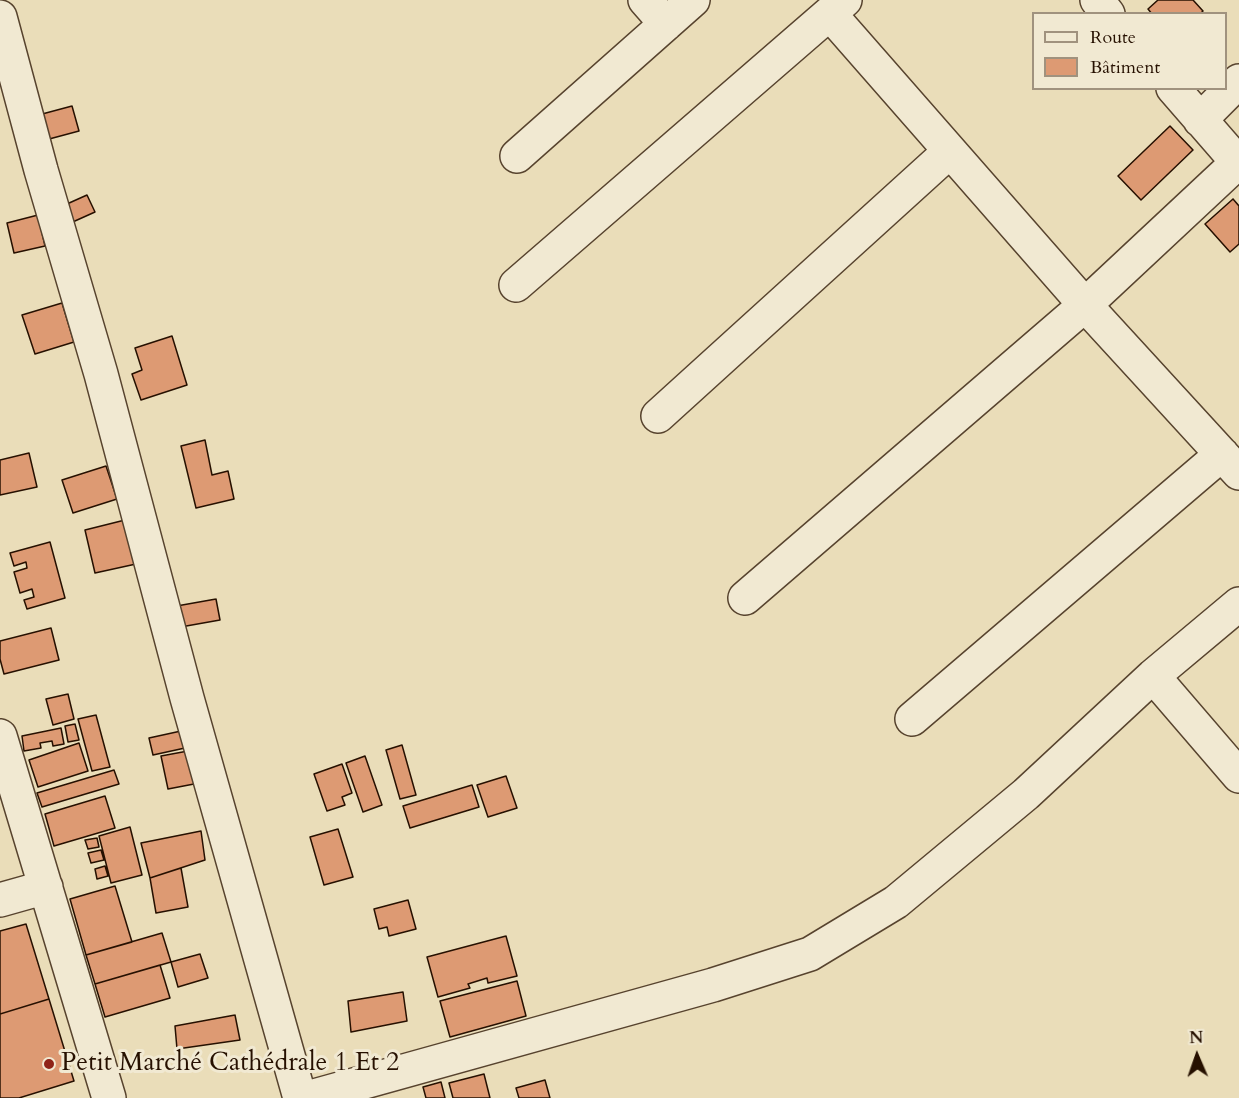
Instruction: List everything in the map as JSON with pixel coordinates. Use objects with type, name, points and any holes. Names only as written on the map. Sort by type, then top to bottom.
[{"type":"street","points":[[645,0],[666,24]]},
{"type":"street","points":[[517,156],[693,0]]},
{"type":"street","points":[[1097,0],[1106,12]]},
{"type":"street","points":[[516,285],[837,7],[950,151],[1230,463],[912,719]]},
{"type":"street","points":[[0,17],[41,170],[101,374],[190,709],[300,1098]]},
{"type":"street","points":[[1200,120],[1239,81]]},
{"type":"street","points":[[745,598],[1085,304],[1238,163],[1175,90]]},
{"type":"street","points":[[658,416],[950,151]]},
{"type":"street","points":[[307,1098],[691,991],[810,954],[896,902],[1026,794],[1153,676],[1239,604]]},
{"type":"street","points":[[1153,676],[1239,776]]},
{"type":"street","points":[[0,736],[109,1098]]},
{"type":"street","points":[[0,900],[46,887]]},
{"type":"building","points":[[1158,0],[1193,0],[1203,11],[1150,12],[1148,9]]},
{"type":"building","points":[[72,106],[79,131],[38,142],[31,117]]},
{"type":"building","points":[[1170,126],[1193,150],[1141,200],[1118,176]]},
{"type":"building","points":[[87,195],[95,212],[66,225],[58,208]]},
{"type":"building","points":[[1233,199],[1239,206],[1239,244],[1230,252],[1205,224]]},
{"type":"building","points":[[38,215],[45,246],[14,253],[7,223]]},
{"type":"building","points":[[62,303],[74,342],[35,354],[22,315]]},
{"type":"building","points":[[172,336],[187,385],[141,400],[132,374],[142,370],[135,348]]},
{"type":"building","points":[[205,440],[212,475],[228,471],[234,499],[196,508],[181,446]]},
{"type":"building","points":[[29,453],[37,487],[0,495],[0,460]]},
{"type":"building","points":[[106,466],[117,499],[73,513],[62,480]]},
{"type":"building","points":[[125,520],[136,564],[95,573],[85,530]]},
{"type":"building","points":[[50,542],[65,598],[27,609],[24,600],[34,597],[32,589],[20,593],[14,572],[27,568],[26,562],[14,566],[10,553]]},
{"type":"building","points":[[216,599],[220,620],[175,628],[171,607]]},
{"type":"building","points":[[51,628],[59,660],[4,674],[0,659],[0,641]]},
{"type":"building","points":[[68,694],[74,719],[53,725],[46,699]]},
{"type":"building","points":[[96,715],[110,767],[92,771],[78,719]]},
{"type":"building","points":[[75,724],[79,740],[68,742],[65,726]]},
{"type":"building","points":[[61,728],[64,744],[53,746],[52,741],[40,743],[41,748],[24,751],[22,736]]},
{"type":"building","points":[[181,731],[185,748],[153,755],[149,738]]},
{"type":"building","points":[[79,743],[88,771],[38,787],[29,760]]},
{"type":"building","points":[[402,745],[416,795],[400,799],[386,750]]},
{"type":"building","points":[[188,751],[194,784],[168,789],[161,756]]},
{"type":"building","points":[[365,756],[382,805],[363,812],[346,763]]},
{"type":"building","points":[[342,764],[352,793],[342,797],[345,805],[327,811],[314,774]]},
{"type":"building","points":[[114,770],[119,784],[42,807],[37,793]]},
{"type":"building","points":[[506,776],[517,808],[488,817],[477,785]]},
{"type":"building","points":[[472,785],[479,807],[410,828],[403,806]]},
{"type":"building","points":[[105,796],[115,828],[54,846],[45,814]]},
{"type":"building","points":[[130,827],[142,875],[111,883],[99,836]]},
{"type":"building","points":[[338,829],[353,877],[324,885],[310,837]]},
{"type":"building","points":[[201,831],[205,860],[150,878],[141,843]]},
{"type":"building","points":[[97,838],[99,847],[88,849],[85,840]]},
{"type":"building","points":[[101,850],[104,860],[91,863],[88,853]]},
{"type":"building","points":[[105,866],[108,876],[97,879],[95,869]]},
{"type":"building","points":[[181,868],[188,907],[156,913],[150,878]]},
{"type":"building","points":[[115,886],[132,942],[86,955],[70,899]]},
{"type":"building","points":[[408,900],[416,929],[389,936],[387,927],[379,929],[374,909]]},
{"type":"building","points":[[26,924],[49,999],[0,1014],[0,931]]},
{"type":"building","points":[[162,933],[171,962],[95,984],[86,955]]},
{"type":"building","points":[[506,936],[517,976],[488,983],[487,978],[468,984],[470,988],[438,997],[427,957]]},
{"type":"building","points":[[200,954],[208,978],[178,987],[171,962]]},
{"type":"building","points":[[160,965],[170,998],[105,1017],[95,984]]},
{"type":"building","points":[[517,981],[526,1016],[450,1037],[440,1001]]},
{"type":"building","points":[[403,992],[407,1021],[351,1032],[348,1001]]},
{"type":"building","points":[[49,999],[74,1081],[19,1098],[0,1098],[0,1014]]},
{"type":"building","points":[[235,1015],[240,1040],[177,1049],[175,1026]]},
{"type":"building","points":[[484,1074],[490,1098],[453,1098],[449,1083]]},
{"type":"building","points":[[545,1080],[550,1098],[519,1098],[516,1088]]},
{"type":"building","points":[[441,1082],[445,1098],[426,1098],[423,1087]]},
{"type":"place","name":"Petit Marché Cathédrale 1 Et 2","points":[[49,1064]]}]
